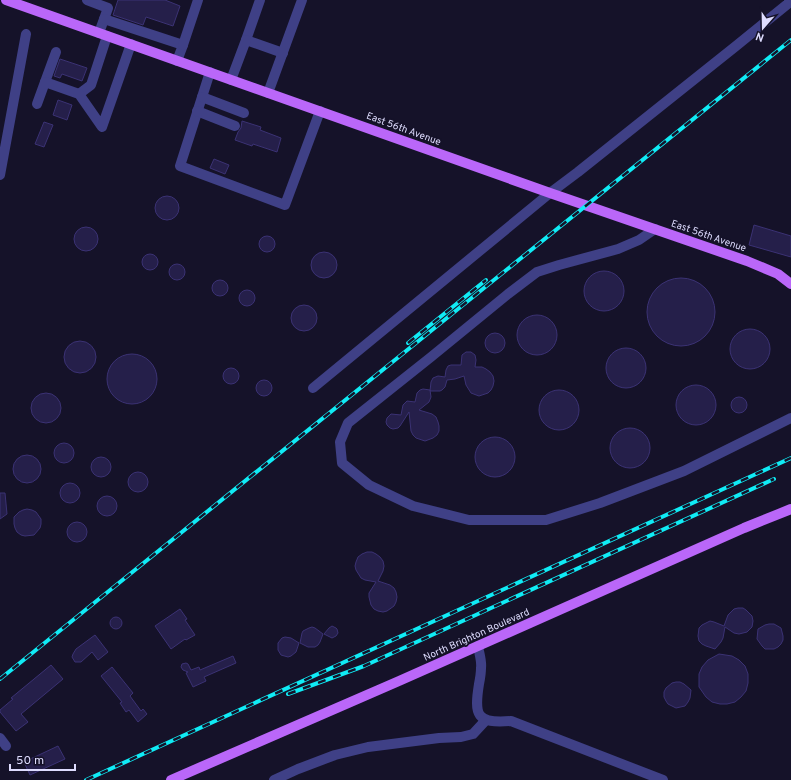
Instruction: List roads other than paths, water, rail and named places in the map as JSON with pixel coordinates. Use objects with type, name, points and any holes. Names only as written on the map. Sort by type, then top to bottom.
[{"type":"main road","name":"East 56th Avenue","points":[[6,0],[25,3],[177,61],[759,265],[778,274],[791,284]]},
{"type":"main road","name":"North Brighton Boulevard","points":[[171,780],[744,528],[791,509]]},
{"type":"street","points":[[79,94],[91,85],[103,34],[104,19],[109,4],[87,0]]},
{"type":"street","points":[[177,61],[198,0]]},
{"type":"street","points":[[232,80],[260,0]]},
{"type":"street","points":[[268,93],[302,0]]},
{"type":"street","points":[[313,388],[550,193],[585,167],[790,2],[789,0]]},
{"type":"street","points":[[104,19],[183,45]]},
{"type":"street","points":[[0,175],[26,34]]},
{"type":"street","points":[[246,40],[283,52]]},
{"type":"street","points":[[45,82],[79,94],[102,127],[131,44]]},
{"type":"street","points":[[37,104],[56,52]]},
{"type":"street","points":[[210,72],[180,166],[285,205],[320,111]]},
{"type":"street","points":[[202,98],[244,113]]},
{"type":"street","points":[[197,111],[235,126]]},
{"type":"street","points":[[655,229],[639,240],[618,249],[537,272],[348,423],[340,442],[342,462],[369,485],[413,506],[470,520],[546,520],[600,503],[684,471],[791,418]]},
{"type":"street","points":[[478,646],[482,667],[478,689],[477,707],[481,718],[490,722],[511,721],[663,780]]},
{"type":"street","points":[[274,780],[335,755],[368,747],[439,738],[461,737],[473,734],[486,720]]},
{"type":"railway","points":[[0,679],[791,40]]},
{"type":"railway","points":[[408,343],[486,280]]},
{"type":"railway","points":[[86,780],[791,458]]},
{"type":"railway","points":[[288,694],[364,666],[774,479]]}]
